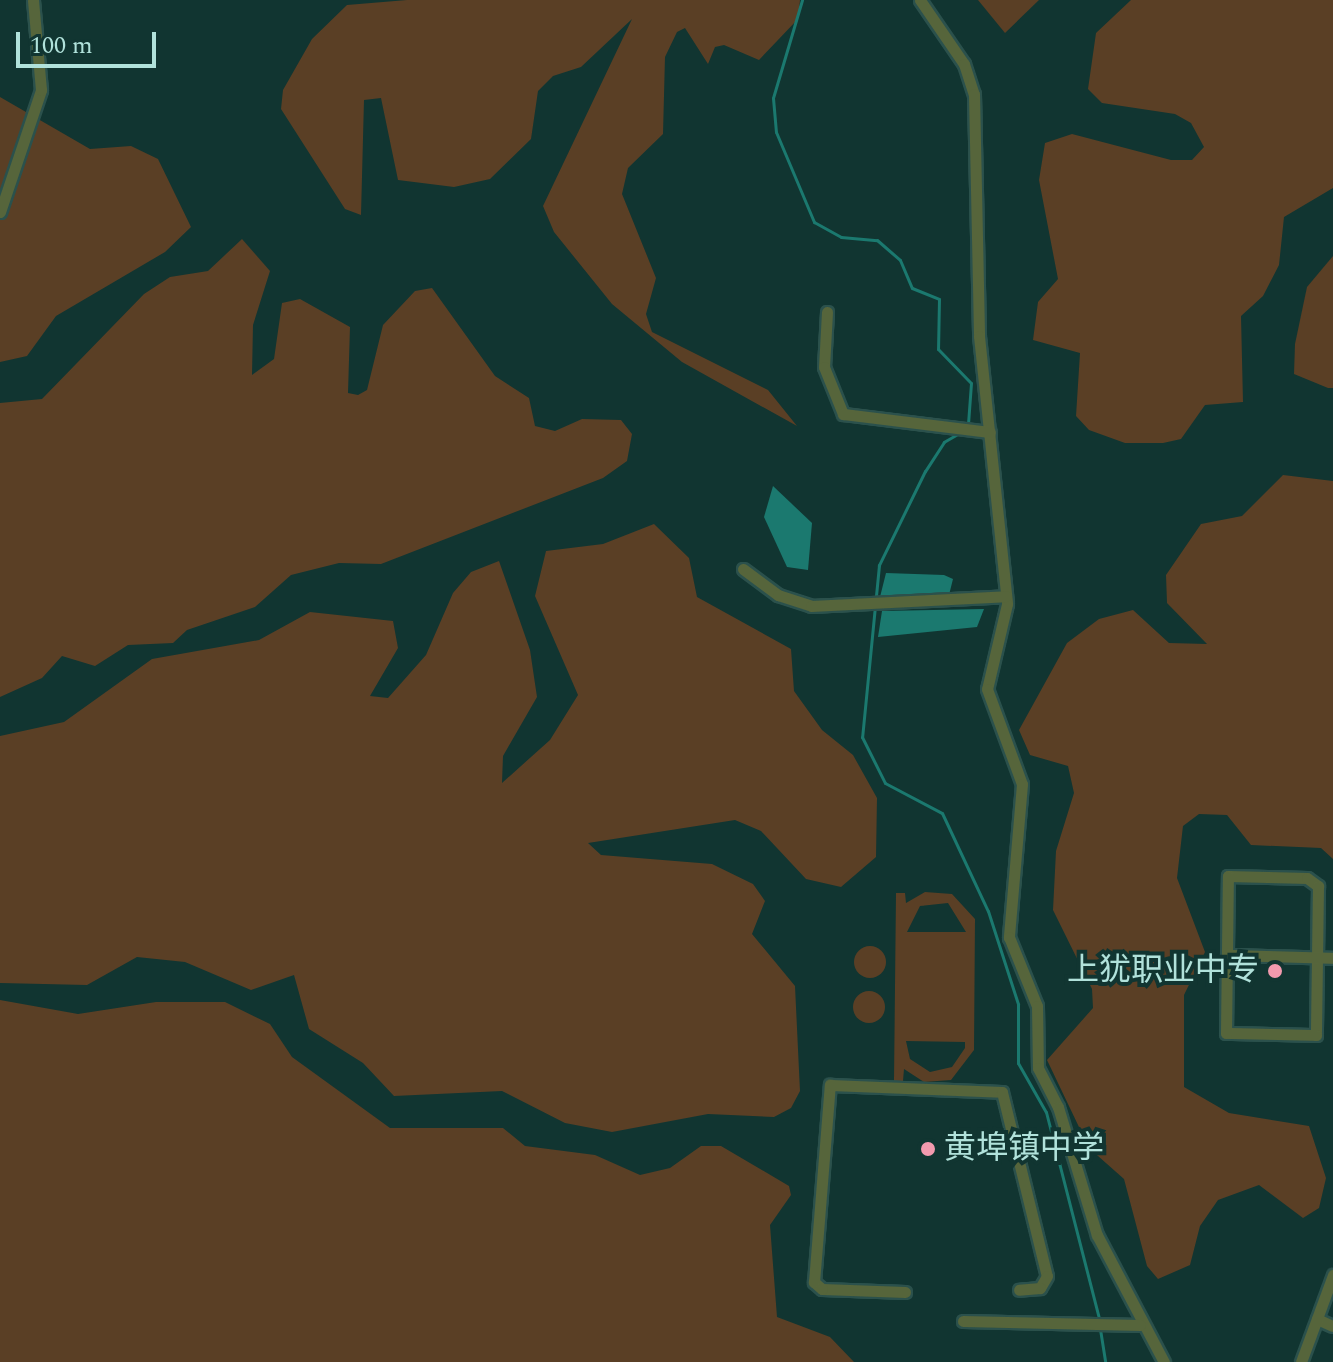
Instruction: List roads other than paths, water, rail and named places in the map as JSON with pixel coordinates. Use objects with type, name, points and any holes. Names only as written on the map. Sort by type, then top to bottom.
[{"type":"street","points":[[0,212],[41,90],[33,0]]},
{"type":"street","points":[[920,0],[973,82],[984,273],[979,325],[1006,596],[987,689],[1022,784],[1009,937],[1037,1006],[1038,1068],[1058,1107],[1097,1235],[1140,1325],[1164,1362]]},
{"type":"street","points":[[827,312],[824,367],[843,414],[990,432]]},
{"type":"street","points":[[743,569],[778,595],[811,606],[1006,596]]},
{"type":"street","points":[[1228,876],[1315,882],[1316,1035],[1226,1033],[1227,955],[1228,876]]},
{"type":"street","points":[[1227,955],[1333,958]]},
{"type":"street","points":[[905,1292],[822,1289],[814,1282],[830,1085],[1002,1092],[1047,1276],[1040,1288],[1019,1290]]},
{"type":"street","points":[[1301,1362],[1333,1275]]},
{"type":"street","points":[[1317,1319],[1333,1326]]},
{"type":"street","points":[[963,1321],[1140,1325]]},
{"type":"waterway","points":[[802,0],[773,98],[776,132],[814,222],[841,237],[877,240],[900,260],[912,288],[939,299],[938,349],[971,383],[968,424]]},
{"type":"waterway","points":[[961,432],[944,442],[925,471],[879,565],[862,737],[885,783],[942,813],[988,911],[1018,1004],[1018,1063],[1046,1112],[1100,1322]]},
{"type":"waterway","points":[[1100,1329],[1105,1362]]},
{"type":"place","name":"上犹职业中专","points":[[1275,971]]},
{"type":"place","name":"黄埠镇中学","points":[[928,1149]]}]
